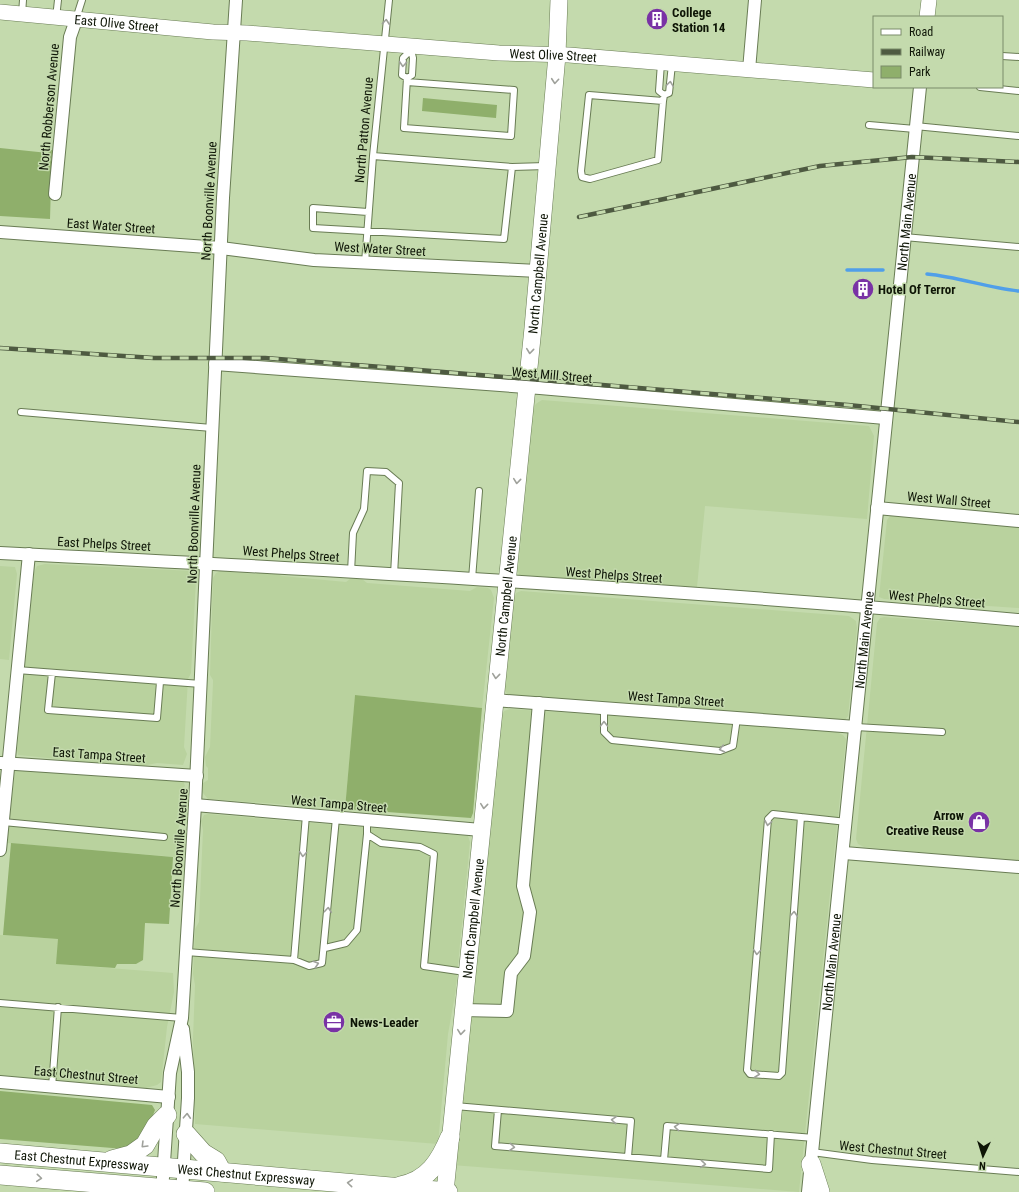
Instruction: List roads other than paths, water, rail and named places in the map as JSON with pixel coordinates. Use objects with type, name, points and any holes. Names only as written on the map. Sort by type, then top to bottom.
[{"type":"main road","name":"North Campbell Avenue","points":[[446,1192],[450,1137],[538,271],[558,55],[559,0]]},
{"type":"main road","points":[[106,1162],[131,1155],[145,1146],[156,1126],[167,1115]]},
{"type":"main road","points":[[186,1134],[203,1153],[216,1161],[222,1172]]},
{"type":"main road","points":[[392,1187],[411,1183],[426,1175],[439,1161],[450,1137]]},
{"type":"main road","name":"East Chestnut Expressway","points":[[0,1153],[164,1167]]},
{"type":"main road","points":[[812,1158],[820,1192]]},
{"type":"main road","name":"West Chestnut Expressway","points":[[164,1167],[446,1192]]},
{"type":"main road","name":"East Chestnut Expressway","points":[[0,1175],[162,1190]]},
{"type":"main road","name":"West Chestnut Expressway","points":[[162,1190],[205,1192]]},
{"type":"street","name":"North Boonville Avenue","points":[[162,1190],[170,1073],[182,1018],[197,776],[220,248],[236,0]]},
{"type":"street","points":[[749,70],[755,0]]},
{"type":"street","points":[[927,16],[928,0]]},
{"type":"street","name":"East Olive Street","points":[[0,12],[23,7],[56,18],[213,32],[233,32]]},
{"type":"street","name":"North Robberson Avenue","points":[[55,194],[70,37],[76,20]]},
{"type":"street","name":"West Olive Street","points":[[233,32],[384,44],[410,48],[558,55],[873,80]]},
{"type":"street","name":"North Main Avenue","points":[[808,1192],[844,852],[885,418],[920,88]]},
{"type":"street","name":"East Water Street","points":[[0,232],[220,248]]},
{"type":"street","name":"West Water Street","points":[[220,248],[314,260],[538,271]]},
{"type":"street","name":"West Mill Street","points":[[216,364],[527,387],[885,418]]},
{"type":"street","name":"West Wall Street","points":[[877,508],[1019,521]]},
{"type":"street","name":"East Phelps Street","points":[[0,553],[207,563]]},
{"type":"street","points":[[0,850],[3,822],[4,763],[17,670],[29,554]]},
{"type":"street","name":"West Phelps Street","points":[[207,563],[867,607],[1019,620]]},
{"type":"street","name":"West Tampa Street","points":[[494,700],[856,727]]},
{"type":"street","points":[[463,1010],[507,1011],[511,973],[524,956],[530,912],[524,886],[539,703]]},
{"type":"street","name":"East Tampa Street","points":[[4,763],[197,776]]},
{"type":"street","name":"West Tampa Street","points":[[195,805],[481,830]]},
{"type":"street","points":[[844,852],[1019,867]]},
{"type":"street","name":"North Boonville Avenue","points":[[182,1018],[188,1072],[182,1191]]},
{"type":"street","name":"East Chestnut Street","points":[[0,1082],[169,1096]]},
{"type":"lane","points":[[56,18],[58,0]]},
{"type":"lane","name":"North Robberson Avenue","points":[[76,20],[82,0]]},
{"type":"lane","name":"North Patton Avenue","points":[[365,263],[368,212],[388,0]]},
{"type":"lane","points":[[410,48],[403,58],[402,75],[407,80],[514,90],[511,136],[404,128],[407,80],[412,75],[413,58],[410,48]]},
{"type":"lane","points":[[1003,56],[1019,57]]},
{"type":"lane","points":[[667,64],[659,91],[663,98],[658,160],[590,179],[582,177],[581,171],[589,95],[663,98],[669,93],[667,64]]},
{"type":"lane","points":[[990,88],[1019,91]]},
{"type":"lane","points":[[869,125],[1019,136]]},
{"type":"lane","points":[[373,156],[512,167],[547,166]]},
{"type":"lane","points":[[368,212],[313,208],[313,228],[504,239],[512,167]]},
{"type":"lane","points":[[904,237],[1019,247]]},
{"type":"lane","points":[[20,412],[212,428]]},
{"type":"lane","points":[[351,572],[353,533],[364,509],[367,471],[386,472],[399,483],[394,575]]},
{"type":"lane","points":[[472,580],[479,492]]},
{"type":"lane","points":[[17,670],[201,684]]},
{"type":"lane","points":[[52,673],[48,710],[157,718],[160,682]]},
{"type":"lane","points":[[604,708],[604,732],[612,740],[720,750],[732,746],[737,718]]},
{"type":"lane","points":[[856,727],[942,732]]},
{"type":"lane","points":[[801,817],[782,1073],[779,1076],[750,1074],[747,1070],[768,819],[773,814],[801,817],[847,822]]},
{"type":"lane","points":[[294,960],[306,815]]},
{"type":"lane","points":[[186,952],[294,960],[309,966],[322,963],[325,948],[336,818]]},
{"type":"lane","points":[[325,948],[346,943],[357,930],[367,821]]},
{"type":"lane","points":[[3,822],[164,837]]},
{"type":"lane","points":[[367,834],[381,844],[420,847],[434,854],[424,966],[467,972]]},
{"type":"lane","points":[[0,1003],[182,1018]]},
{"type":"lane","points":[[52,1087],[58,1007]]},
{"type":"lane","points":[[454,1106],[631,1121],[628,1157]]},
{"type":"lane","points":[[498,1110],[495,1146],[768,1169],[771,1134]]},
{"type":"lane","points":[[664,1160],[667,1126],[814,1138]]},
{"type":"lane","name":"West Chestnut Street","points":[[812,1158],[872,1160],[1019,1172]]},
{"type":"waterway","points":[[847,270],[883,270]]},
{"type":"waterway","points":[[927,274],[996,288],[1019,291]]},
{"type":"railway","points":[[579,217],[820,166],[912,157],[1019,162]]},
{"type":"railway","points":[[0,348],[154,358],[265,358],[848,405],[1019,422]]},
{"type":"place","name":"College Station 14","points":[[657,19]]},
{"type":"place","name":"Hotel Of Terror","points":[[863,289]]},
{"type":"place","name":"Arrow Creative Reuse","points":[[979,822]]},
{"type":"place","name":"News-Leader","points":[[334,1022]]}]
